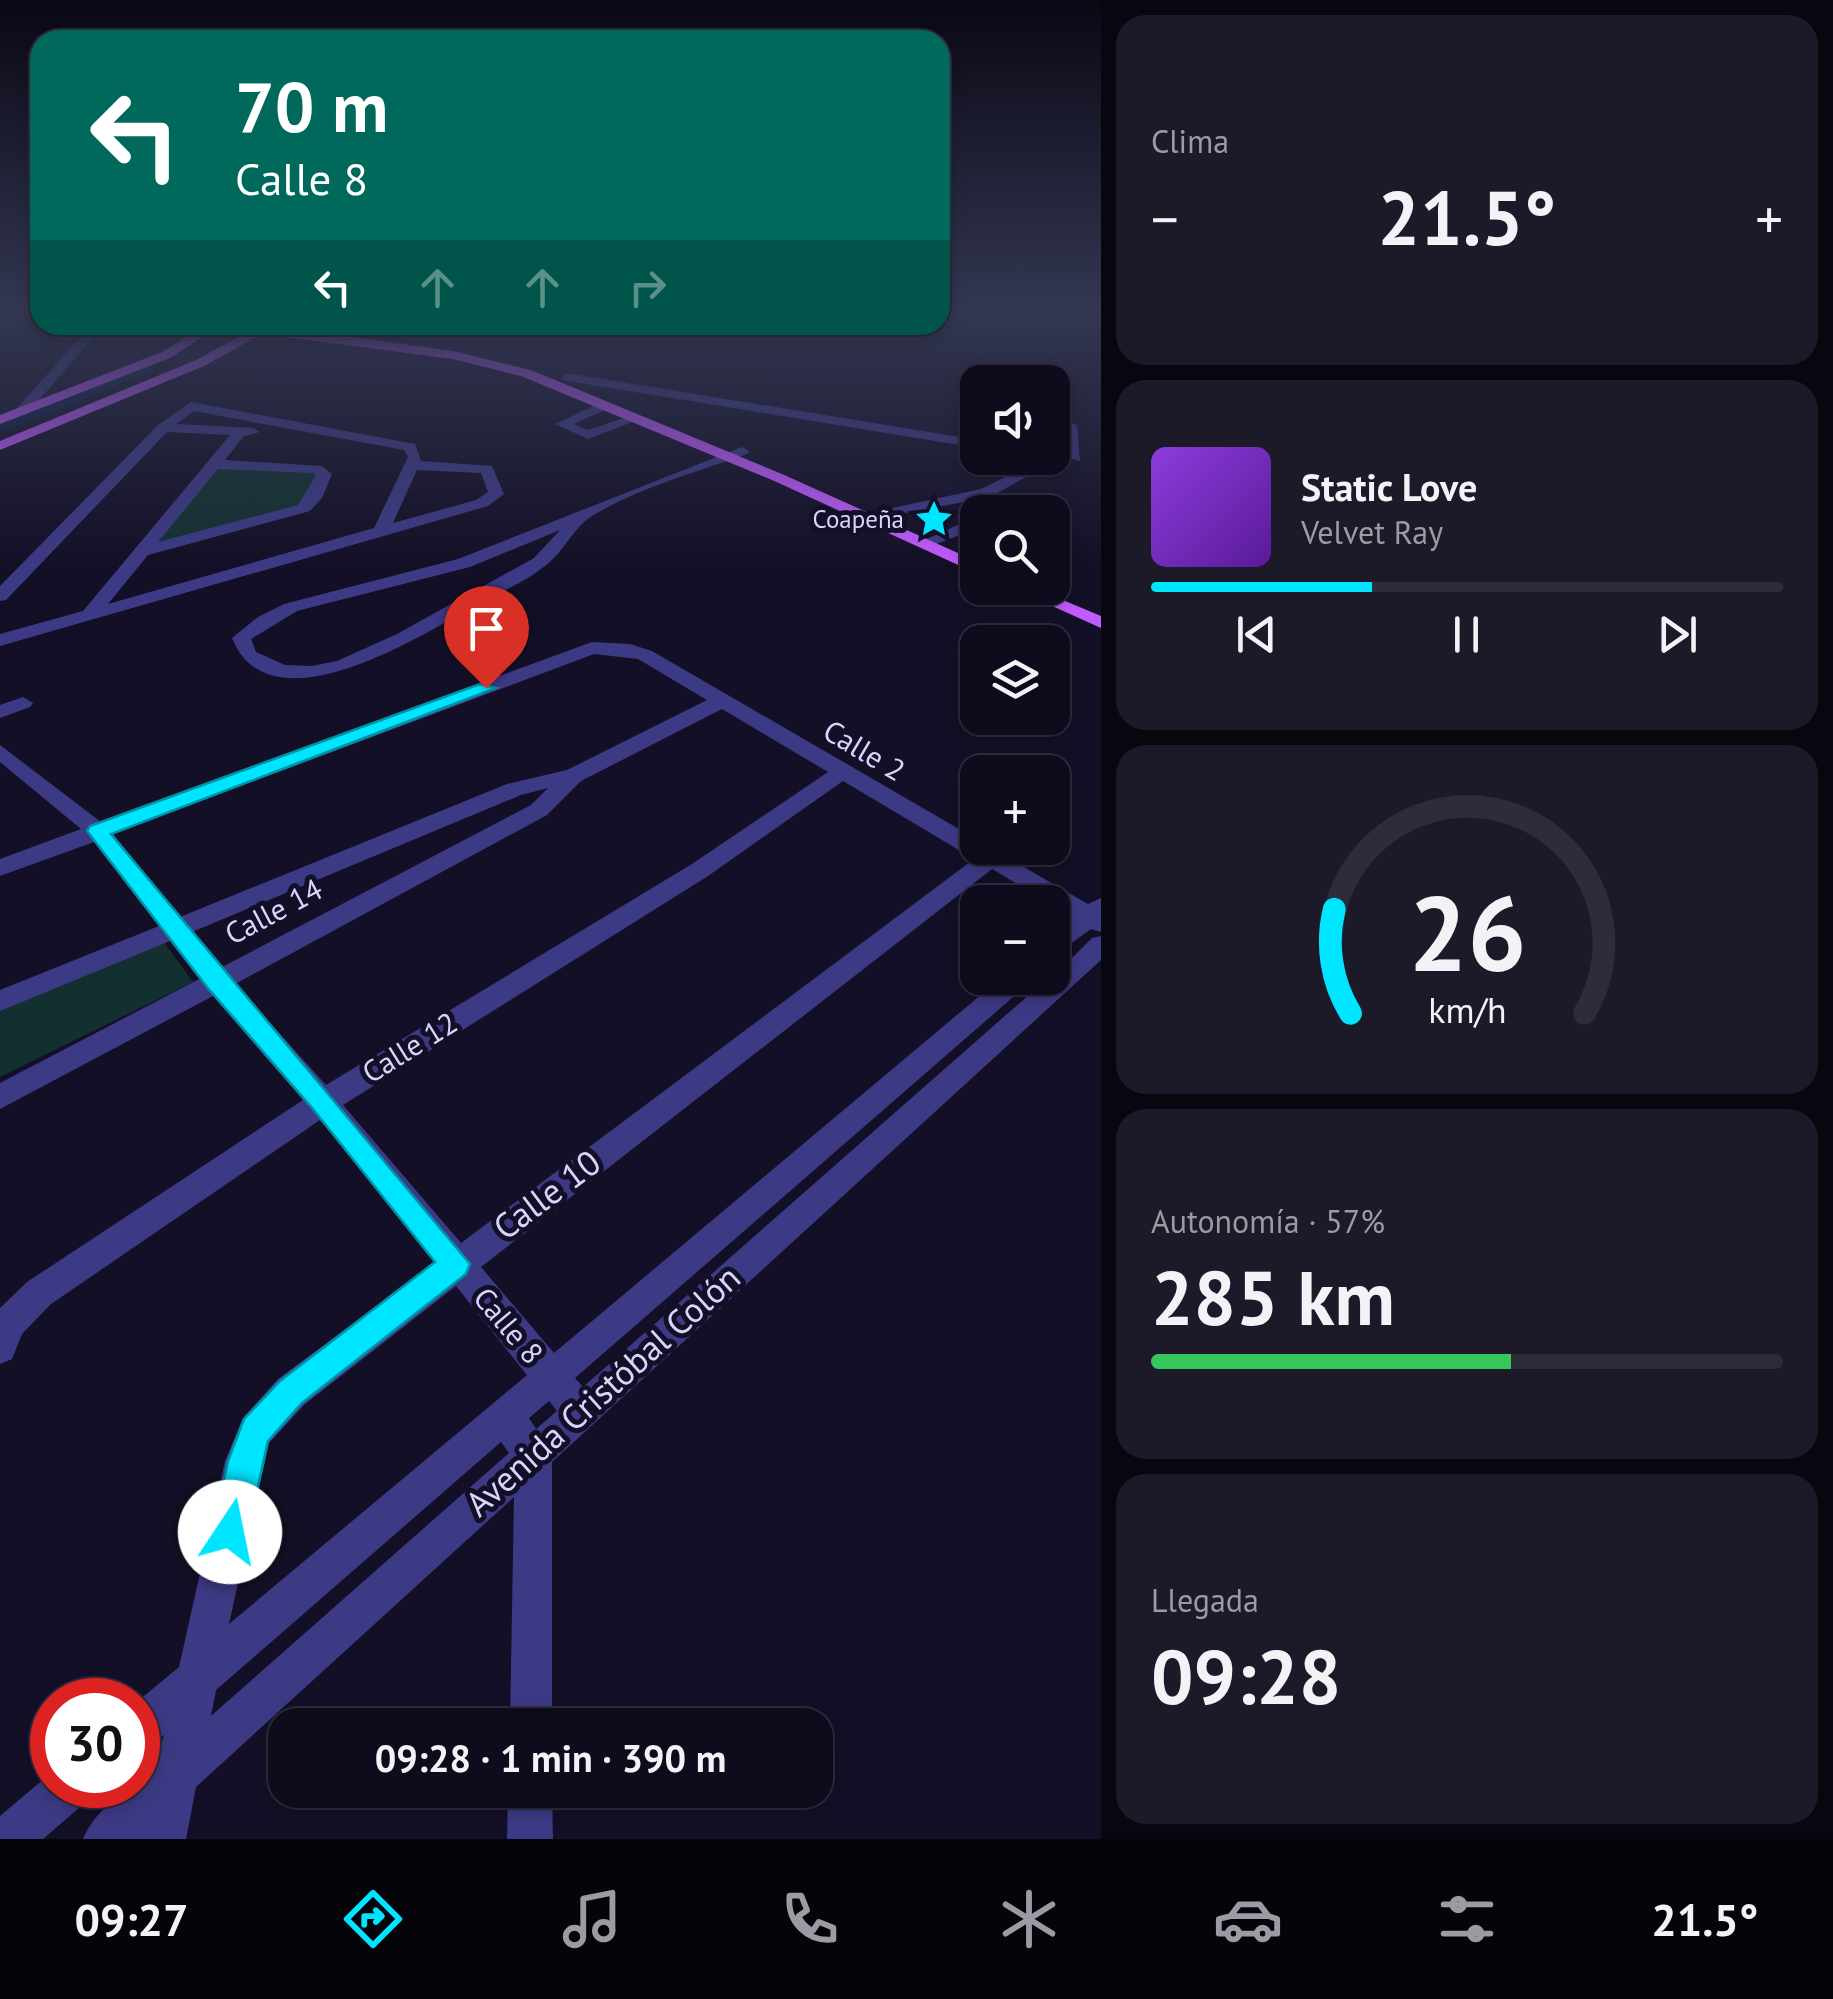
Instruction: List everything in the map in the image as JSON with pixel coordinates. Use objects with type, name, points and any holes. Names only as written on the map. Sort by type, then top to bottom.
[{"type":"main road","points":[[0,420],[65,395]]},
{"type":"main road","points":[[0,446],[124,395]]},
{"type":"main road","points":[[577,395],[594,409],[734,453]]},
{"type":"main road","points":[[594,395],[871,512],[960,558]]},
{"type":"main road","points":[[932,541],[960,550]]},
{"type":"main road","points":[[1070,596],[1100,608]]},
{"type":"main road","points":[[1059,605],[1100,623]]},
{"type":"street","points":[[21,412],[36,395]]},
{"type":"street","points":[[652,395],[960,441]]},
{"type":"street","points":[[0,596],[184,408],[199,406],[410,447],[414,457],[381,532]]},
{"type":"street","points":[[613,426],[594,409],[562,424],[588,435],[633,419]]},
{"type":"street","points":[[1070,426],[1082,459],[1070,458]]},
{"type":"street","points":[[163,428],[384,439]]},
{"type":"street","points":[[89,614],[240,432]]},
{"type":"street","points":[[581,517],[540,562],[404,638],[343,665],[312,672],[281,671],[248,654],[241,638],[263,618],[358,588],[460,565],[734,453]]},
{"type":"street","points":[[142,550],[304,508],[314,498],[324,474],[316,469],[214,464]]},
{"type":"street","points":[[0,640],[482,503],[496,494],[491,473],[480,467],[410,465]]},
{"type":"street","points":[[871,512],[986,492],[1017,475]]},
{"type":"street","points":[[932,541],[966,527],[986,492]]},
{"type":"street","name":"Calle 2","points":[[98,831],[592,648],[630,650],[644,656],[960,843]]},
{"type":"street","name":"Calle 14","points":[[0,1002],[515,789],[573,776],[719,702]]},
{"type":"street","points":[[0,712],[22,704]]},
{"type":"street","name":"Calle 8","points":[[0,751],[98,831],[216,981],[323,1102],[579,1410]]},
{"type":"street","name":"Calle 12","points":[[0,1346],[8,1324],[40,1293],[323,1102],[700,870],[842,772]]},
{"type":"street","name":"Calle 14","points":[[0,1098],[539,810],[573,776]]},
{"type":"street","points":[[0,868],[98,831]]},
{"type":"street","name":"Calle 10","points":[[163,1839],[174,1778],[202,1674],[244,1461],[256,1430],[291,1392],[981,865]]},
{"type":"street","name":"Calle 2","points":[[997,865],[1097,923]]},
{"type":"street","points":[[1070,938],[1097,923]]},
{"type":"street","name":"Avenida Cristóbal Colón","points":[[106,1839],[887,1135],[1097,923]]},
{"type":"street","name":"Avenida Cristóbal Colón","points":[[160,1709],[998,995]]},
{"type":"street","points":[[856,1114],[887,1135]]},
{"type":"street","points":[[504,1414],[533,1456],[531,1708]]},
{"type":"street","points":[[8,1839],[44,1808]]},
{"type":"street","points":[[530,1808],[530,1839]]},
{"type":"green space","points":[[217,466],[318,472],[299,507],[155,544]]},
{"type":"green space","points":[[163,941],[193,982],[0,1077],[0,1010]]},
{"type":"waterway","points":[[0,429],[83,395]]},
{"type":"place","name":"Coapeña","points":[[934,519]]},
{"type":"route","points":[[230,1532],[244,1461],[256,1430],[291,1392],[456,1264],[323,1102],[216,981],[98,831],[486,688]]}]
